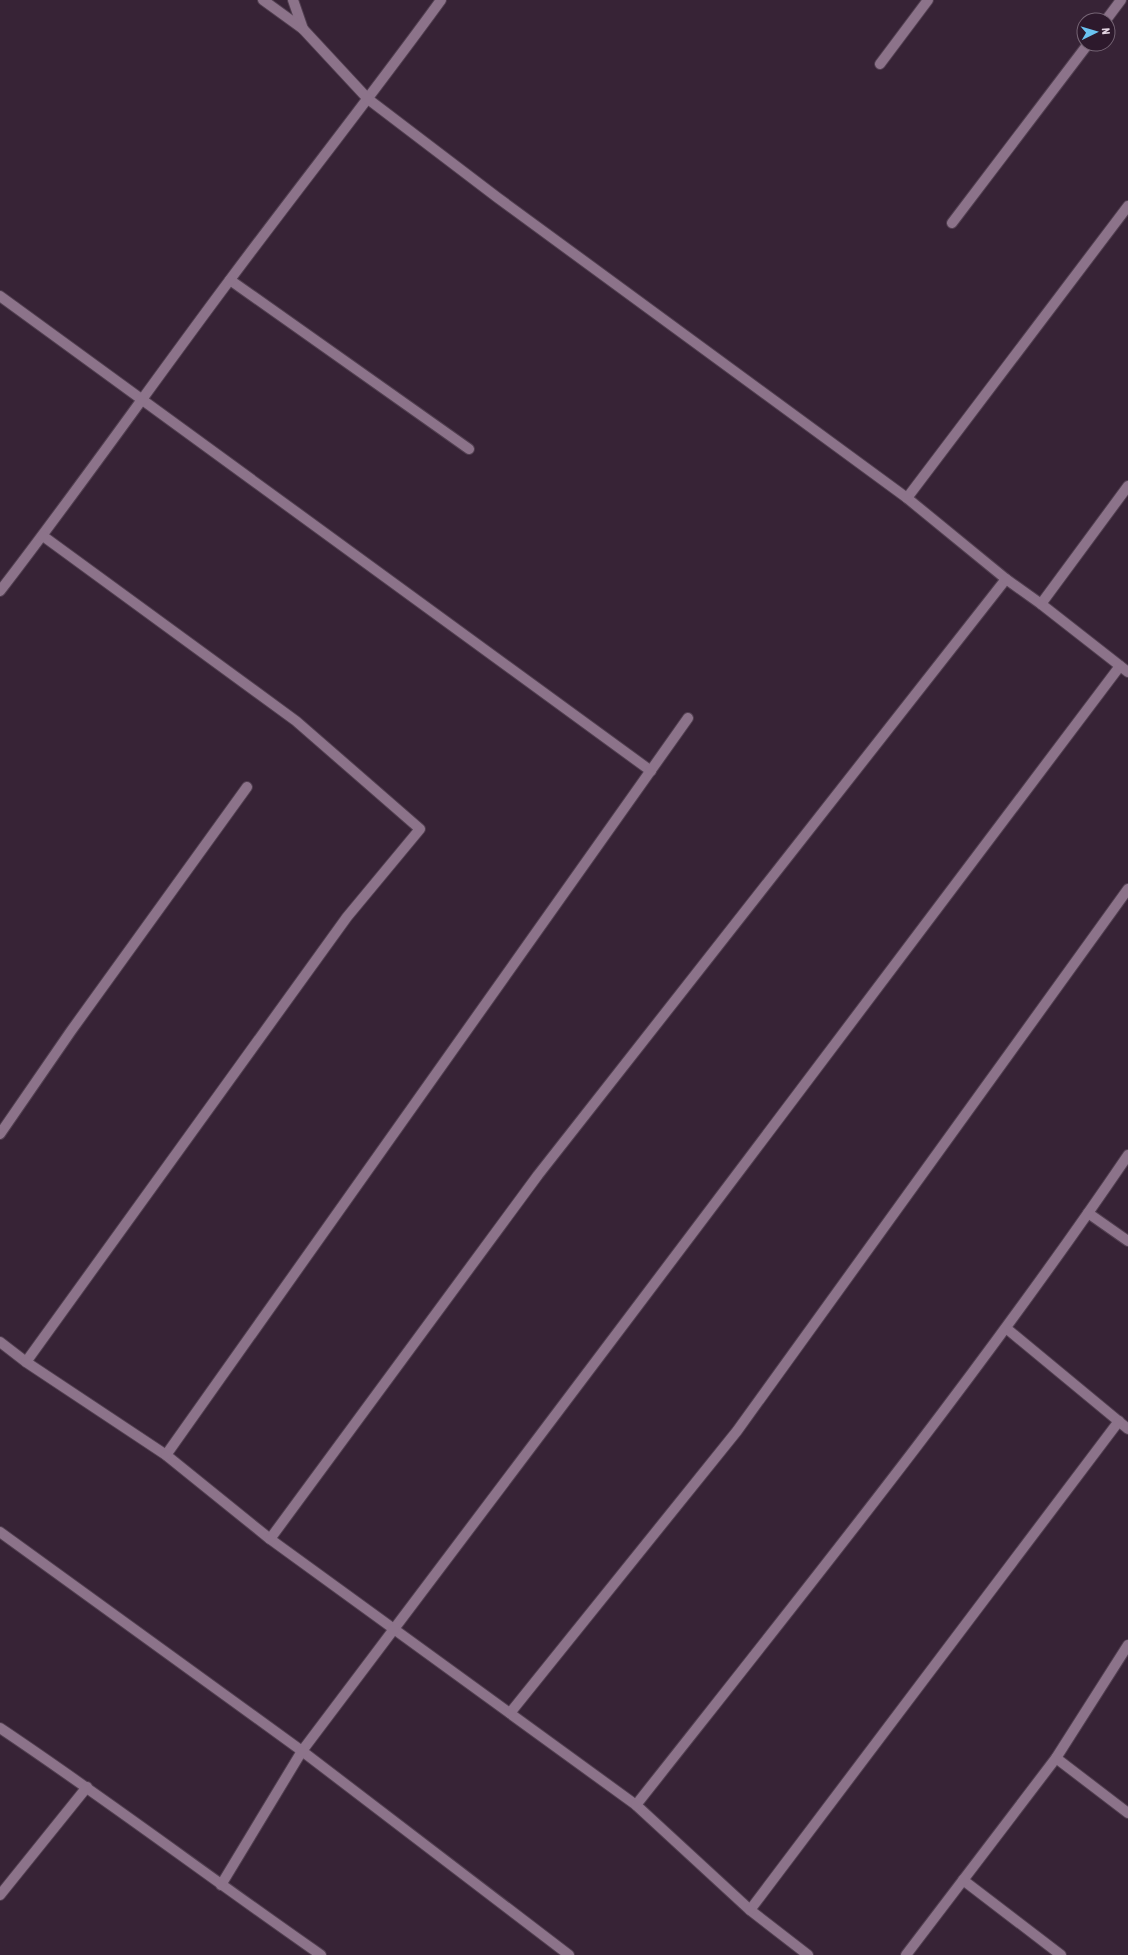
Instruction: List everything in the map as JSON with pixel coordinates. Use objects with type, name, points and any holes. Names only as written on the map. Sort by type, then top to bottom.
[{"type":"street","points":[[221,1885],[302,1751],[1124,669],[1041,604],[1006,579],[907,498],[498,198],[368,99],[303,29],[263,0]]},
{"type":"street","points":[[293,0],[303,29]]},
{"type":"street","points":[[0,591],[43,536],[230,280],[368,99],[441,0]]},
{"type":"street","points":[[880,64],[928,0]]},
{"type":"street","points":[[1112,12],[1121,0]]},
{"type":"street","points":[[952,223],[1082,52]]},
{"type":"street","points":[[907,498],[1128,206]]},
{"type":"street","points":[[230,280],[469,449]]},
{"type":"street","points":[[0,296],[651,771]]},
{"type":"street","points":[[1041,604],[1128,486]]},
{"type":"street","points":[[26,1362],[347,917],[420,829],[296,720],[43,536]]},
{"type":"street","points":[[270,1539],[538,1175],[1006,579]]},
{"type":"street","points":[[166,1455],[688,718]]},
{"type":"street","points":[[0,1134],[75,1025],[247,787]]},
{"type":"street","points":[[510,1713],[737,1431],[1128,890]]},
{"type":"street","points":[[636,1805],[818,1574],[1006,1328],[1088,1214],[1128,1155]]},
{"type":"street","points":[[1088,1214],[1128,1241]]},
{"type":"street","points":[[1006,1328],[1128,1429]]},
{"type":"street","points":[[0,1342],[26,1362],[166,1455],[270,1539],[636,1805],[750,1910],[808,1955]]},
{"type":"street","points":[[750,1910],[1119,1421]]},
{"type":"street","points":[[0,1532],[302,1751],[569,1955]]},
{"type":"street","points":[[906,1955],[1056,1758],[1128,1645]]},
{"type":"street","points":[[0,1728],[87,1786],[221,1885],[321,1955]]},
{"type":"street","points":[[1056,1758],[1128,1813]]},
{"type":"street","points":[[0,1895],[87,1786]]},
{"type":"street","points":[[963,1880],[1061,1955]]}]
